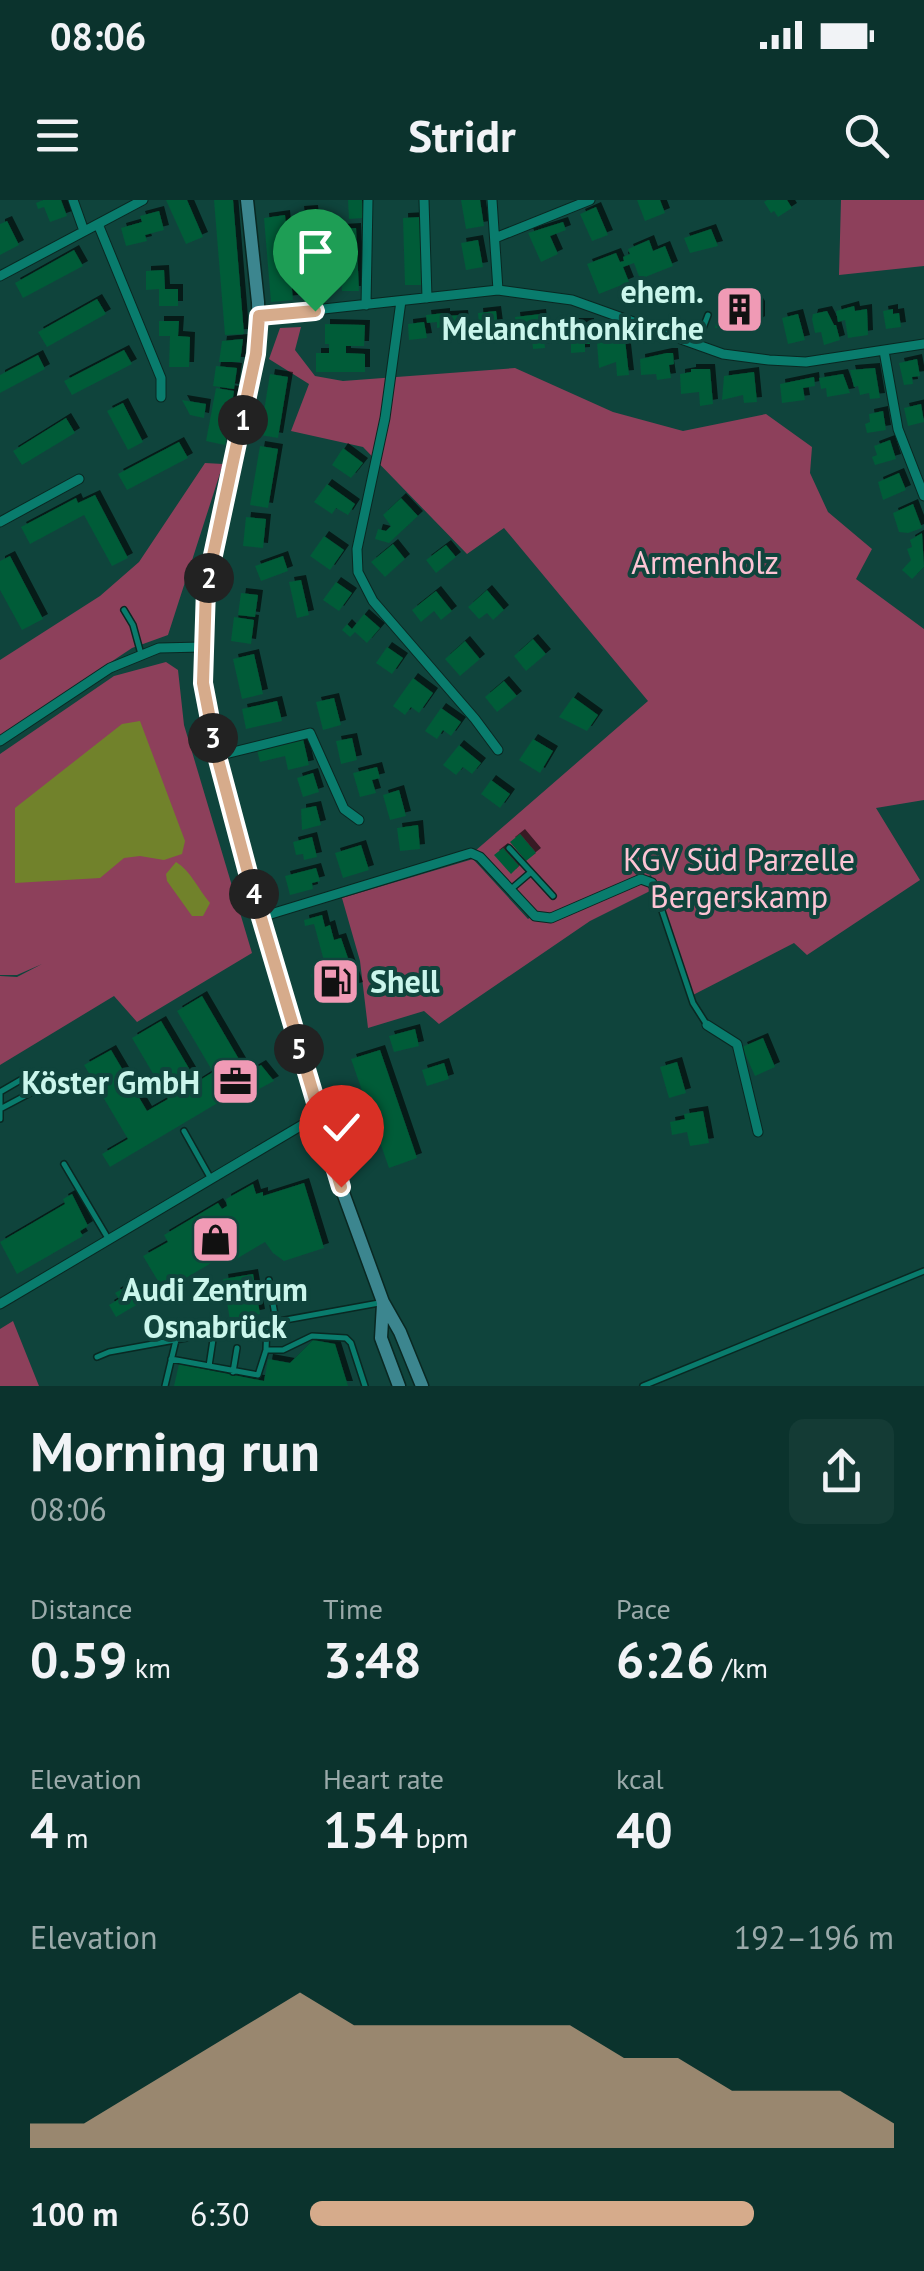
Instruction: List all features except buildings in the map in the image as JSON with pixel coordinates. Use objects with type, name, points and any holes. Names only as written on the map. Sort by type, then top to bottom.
[{"type":"street","points":[[73,200],[84,231]]},
{"type":"street","points":[[0,276],[142,200]]},
{"type":"street","points":[[247,200],[259,316],[256,354],[206,588],[203,683],[217,756],[319,1115],[383,1302],[422,1386]]},
{"type":"street","points":[[366,304],[368,200]]},
{"type":"street","points":[[424,200],[427,298]]},
{"type":"street","points":[[492,200],[498,290]]},
{"type":"street","points":[[494,238],[590,200]]},
{"type":"street","points":[[98,224],[160,378],[160,397]]},
{"type":"street","points":[[259,316],[498,290],[572,300],[723,354],[806,362],[924,344]]},
{"type":"street","points":[[401,301],[385,418],[358,549],[358,572],[373,601],[476,719],[498,750]]},
{"type":"street","points":[[884,351],[898,429],[924,496]]},
{"type":"street","points":[[0,522],[79,479]]},
{"type":"street","points":[[0,741],[110,668],[159,648],[202,647]]},
{"type":"street","points":[[217,756],[310,733],[344,809],[359,820]]},
{"type":"street","points":[[261,917],[471,853],[480,857],[535,916],[551,918],[641,879],[652,882]]},
{"type":"street","points":[[707,1025],[737,1044],[758,1132]]},
{"type":"street","points":[[0,1304],[319,1115]]},
{"type":"street","points":[[383,1302],[381,1338],[399,1386]]},
{"type":"lane","points":[[698,344],[708,314]]},
{"type":"lane","points":[[124,610],[133,624],[142,654]]},
{"type":"lane","points":[[509,848],[553,896]]},
{"type":"lane","points":[[510,890],[531,872]]},
{"type":"lane","points":[[652,882],[693,1002],[707,1025]]},
{"type":"lane","points":[[0,1119],[0,1092],[24,1078]]},
{"type":"lane","points":[[0,1109],[34,1091]]},
{"type":"lane","points":[[184,1132],[211,1179]]},
{"type":"lane","points":[[64,1164],[109,1240]]},
{"type":"lane","points":[[643,1386],[924,1271]]},
{"type":"lane","points":[[269,1280],[276,1322]]},
{"type":"lane","points":[[97,1357],[383,1302]]},
{"type":"lane","points":[[172,1359],[258,1375],[266,1350],[267,1323]]},
{"type":"lane","points":[[208,1366],[214,1332]]},
{"type":"lane","points":[[266,1350],[283,1350],[312,1336],[346,1338],[365,1386]]},
{"type":"lane","points":[[165,1386],[176,1340]]},
{"type":"lane","points":[[233,1372],[238,1348]]},
{"type":"green space","points":[[841,200],[924,200],[924,266],[839,275]]},
{"type":"green space","name":"Armenholz","points":[[301,327],[295,350],[315,376],[343,381],[515,368],[613,412],[683,431],[766,414],[812,447],[810,473],[828,512],[872,549],[856,579],[924,629],[924,800],[876,808],[920,880],[807,955],[794,943],[691,996],[651,875],[643,878],[650,891],[590,921],[439,1024],[424,1011],[368,1028],[360,961],[342,898],[473,859],[528,919],[534,915],[475,851],[648,701],[504,528],[467,554],[363,447],[291,431],[309,384],[269,359],[280,328]]},
{"type":"green space","points":[[205,463],[223,464],[168,635],[132,648],[0,736],[0,660],[100,596],[139,562]]},
{"type":"green space","points":[[166,662],[178,670],[184,725],[252,953],[137,1022],[114,996],[0,1065],[0,976],[17,977],[42,964],[17,975],[0,975],[0,754],[114,676]]},
{"type":"green space","points":[[13,1321],[39,1386],[0,1386],[0,1329]]},
{"type":"shaded area","points":[[140,721],[185,841],[182,854],[164,860],[124,858],[100,878],[15,883],[15,808],[122,724]]},
{"type":"shaded area","points":[[176,862],[210,903],[203,916],[192,916],[167,881],[166,874]]},
{"type":"place","name":"ehem. Melanchthonkirche","points":[[739,309]]},
{"type":"place","name":"Shell","points":[[335,981]]},
{"type":"place","name":"Köster GmbH","points":[[235,1082]]},
{"type":"place","name":"Audi Zentrum Osnabrück","points":[[215,1239]]},
{"type":"route","points":[[315,311],[259,316],[256,354],[234,468],[206,588],[203,683],[217,756],[251,884],[341,1187]]},
{"type":"park label","name":"KGV Süd Parzelle Bergerskamp","points":[[739,878]]}]
